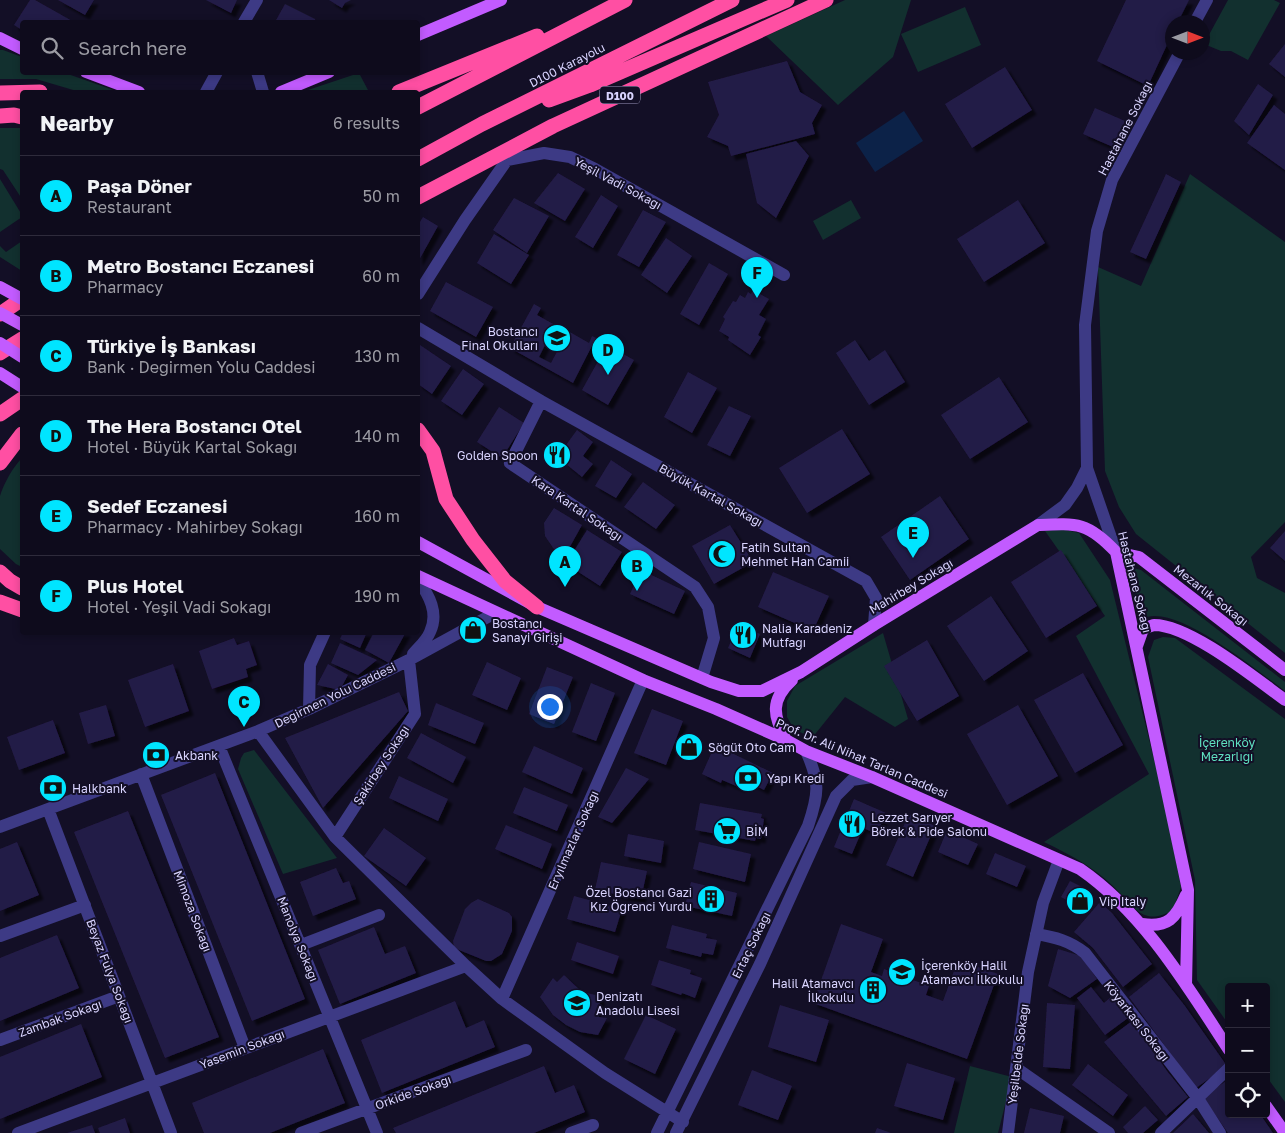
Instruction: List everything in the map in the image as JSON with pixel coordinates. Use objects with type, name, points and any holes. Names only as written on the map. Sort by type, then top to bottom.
[{"type":"highway","points":[[420,106],[625,0]]},
{"type":"highway","name":"D100 Karayolu","points":[[420,158],[482,124],[678,25],[732,0]]},
{"type":"highway","points":[[482,124],[590,84],[787,0]]},
{"type":"highway","name":"D100","points":[[420,196],[505,156],[553,126],[826,0]]},
{"type":"highway","points":[[404,90],[609,8]]},
{"type":"highway","points":[[0,93],[20,92]]},
{"type":"highway","points":[[0,116],[20,116]]},
{"type":"highway","points":[[0,313],[20,300]]},
{"type":"highway","points":[[0,353],[20,340]]},
{"type":"highway","points":[[0,414],[20,400]]},
{"type":"highway","points":[[420,433],[433,451],[446,499],[473,540],[505,581],[537,607]]},
{"type":"highway","points":[[0,446],[20,434]]},
{"type":"highway","points":[[0,463],[20,436]]},
{"type":"highway","points":[[0,572],[20,587]]},
{"type":"highway","points":[[0,602],[20,609]]},
{"type":"main road","points":[[420,34],[501,0]]},
{"type":"main road","points":[[3,42],[20,48]]},
{"type":"main road","points":[[94,75],[134,90]]},
{"type":"main road","points":[[286,90],[321,75]]},
{"type":"main road","points":[[0,286],[20,298]]},
{"type":"main road","points":[[0,313],[20,324]]},
{"type":"main road","points":[[0,343],[20,355]]},
{"type":"main road","points":[[0,374],[20,386]]},
{"type":"main road","name":"Mahirbey Sokağı","points":[[801,672],[1038,524],[1069,523],[1086,527],[1102,536],[1116,552]]},
{"type":"main road","points":[[420,543],[537,607],[702,678],[740,691],[762,691],[801,672]]},
{"type":"main road","name":"Hastahane Sokağı","points":[[1116,552],[1188,890],[1186,985]]},
{"type":"main road","name":"Mezarlık Sokağı","points":[[1116,552],[1139,557],[1285,670]]},
{"type":"main road","name":"Prof. Dr. Ali Nihat Tarlan Caddesi","points":[[420,577],[643,680],[786,740],[806,751],[872,777],[1080,869],[1101,883],[1142,924],[1225,1044]]},
{"type":"main road","points":[[1137,646],[1143,628],[1152,625],[1164,626],[1186,635],[1227,657],[1285,700]]},
{"type":"main road","points":[[786,740],[778,726],[775,713],[776,702],[782,689],[801,672]]},
{"type":"main road","points":[[1142,924],[1153,926],[1164,924],[1174,917],[1188,890]]},
{"type":"main road","points":[[1270,1112],[1285,1133]]},
{"type":"street","points":[[245,20],[257,0]]},
{"type":"street","points":[[1199,15],[1207,0]]},
{"type":"street","name":"Hastahane Sokağı","points":[[1116,552],[1087,468],[1085,325],[1097,231],[1112,180],[1176,60]]},
{"type":"street","points":[[207,90],[215,75]]},
{"type":"street","points":[[258,75],[262,90]]},
{"type":"street","name":"Yeşil Vadi Sokağı","points":[[505,156],[544,153],[570,157],[595,169],[784,276]]},
{"type":"street","points":[[420,291],[505,156]]},
{"type":"street","points":[[420,329],[541,401]]},
{"type":"street","name":"Kara Kartal Sokağı","points":[[541,401],[510,463],[695,587],[708,607],[714,638],[702,678]]},
{"type":"street","name":"Büyük Kartal Sokağı","points":[[541,401],[866,581],[876,598],[874,625]]},
{"type":"street","name":"Mahirbey Sokağı","points":[[1038,524],[1065,506],[1087,468]]},
{"type":"street","points":[[408,660],[430,633],[433,620],[433,608],[427,592],[420,583]]},
{"type":"street","name":"Değirmen Yolu Caddesi","points":[[0,827],[219,746],[309,709],[408,660],[495,613]]},
{"type":"street","points":[[309,709],[310,665],[325,635]]},
{"type":"street","name":"Şakirbey Sokağı","points":[[335,837],[415,714],[408,660]]},
{"type":"street","name":"Eryılmazlar Sokağı","points":[[502,999],[643,680]]},
{"type":"street","points":[[258,731],[335,837],[466,966],[502,999],[605,1073],[668,1112],[680,1127]]},
{"type":"street","name":"Manolya Sokağı","points":[[219,746],[377,1133]]},
{"type":"street","name":"Ertaç Sokağı","points":[[658,1133],[808,826],[817,790],[814,771],[806,751]]},
{"type":"street","name":"Mimoza Sokağı","points":[[141,774],[245,1048]]},
{"type":"street","name":"Ertaç Sokağı","points":[[680,1127],[760,964],[836,796],[852,780],[872,777]]},
{"type":"street","name":"Beyaz Fulya Sokağı","points":[[48,809],[171,1133]]},
{"type":"street","name":"Yeşilbelde Sokağı","points":[[1008,1133],[1028,972],[1043,903],[1059,860]]},
{"type":"street","points":[[0,936],[84,905]]},
{"type":"street","points":[[301,946],[379,915]]},
{"type":"street","name":"Köyarkası Sokağı","points":[[1036,934],[1060,938],[1075,945],[1085,953],[1197,1097],[1220,1133]]},
{"type":"street","name":"Yasemin Sokağı","points":[[18,1133],[466,966]]},
{"type":"street","name":"Zambak Sokağı","points":[[0,1040],[119,996]]},
{"type":"street","name":"Orkide Sokağı","points":[[301,1133],[526,1050]]},
{"type":"street","points":[[1016,1068],[1109,1133]]},
{"type":"street","points":[[1162,1133],[1225,1072]]},
{"type":"street","points":[[571,1133],[593,1125]]},
{"type":"green space","points":[[845,0],[911,0],[893,57],[838,105],[766,36]]},
{"type":"green space","points":[[1228,0],[1274,0],[1280,3],[1248,60],[1231,51],[1221,51],[1210,46],[1210,33]]},
{"type":"green space","points":[[965,7],[981,45],[918,72],[901,34]]},
{"type":"green space","points":[[0,50],[3,50],[20,56],[20,75],[71,75],[113,90],[73,90],[36,79],[0,79]]},
{"type":"green space","points":[[353,75],[360,75],[368,90],[308,90]]},
{"type":"green space","points":[[0,128],[20,128],[20,196],[3,170],[0,169]]},
{"type":"green space","points":[[1190,174],[1285,242],[1285,522],[1251,557],[1257,578],[1285,593],[1285,653],[1136,534],[1119,507],[1105,471],[1098,267],[1141,286]]},
{"type":"green space","points":[[0,179],[20,212],[20,218],[0,232]]},
{"type":"green space","points":[[851,200],[861,218],[823,240],[813,221]]},
{"type":"green space","points":[[20,242],[20,270],[0,257],[0,246],[6,252]]},
{"type":"green space","points":[[20,460],[20,566],[0,549],[0,496],[15,466]]},
{"type":"green space","points":[[1062,529],[1079,533],[1110,580],[1162,792],[1181,887],[1173,910],[1161,915],[1151,916],[1140,913],[1113,885],[1095,871],[1044,842],[1149,774],[1076,636],[1105,616],[1045,531]]},
{"type":"green space","points":[[1130,567],[1141,570],[1285,682],[1285,691],[1222,645],[1186,624],[1169,618],[1153,616],[1143,619],[1140,626]]},
{"type":"green space","points":[[883,633],[908,719],[895,727],[845,697],[812,738],[794,729],[787,717],[787,701],[795,686]]},
{"type":"green space","name":"İçerenköy Mezarlığı","points":[[1163,637],[1175,638],[1285,719],[1285,1102],[1270,1081],[1270,983],[1225,983],[1225,1019],[1197,980],[1195,880],[1148,657],[1154,640]]},
{"type":"green space","points":[[254,750],[337,858],[283,874],[238,769],[244,753]]},
{"type":"green space","points":[[970,1066],[1012,1077],[998,1133],[954,1133]]},
{"type":"water","points":[[904,111],[923,141],[875,172],[856,143]]},
{"type":"building","points":[[30,0],[35,0],[70,20],[20,20],[20,29],[14,25]]},
{"type":"building","points":[[58,0],[94,0],[85,15]]},
{"type":"building","points":[[206,0],[237,0],[231,13]]},
{"type":"building","points":[[329,0],[351,0],[345,3],[342,8]]},
{"type":"building","points":[[1126,0],[1189,0],[1182,15],[1165,15],[1165,49],[1148,86],[1097,61]]},
{"type":"building","points":[[285,4],[315,20],[276,20]]},
{"type":"building","points":[[1285,44],[1285,77],[1269,64]]},
{"type":"building","points":[[787,61],[800,92],[822,105],[812,123],[815,134],[731,156],[728,146],[707,137],[719,115],[708,82]]},
{"type":"building","points":[[1005,67],[1032,110],[972,148],[945,104]]},
{"type":"building","points":[[1258,84],[1273,95],[1249,135],[1234,121]]},
{"type":"building","points":[[1274,105],[1285,114],[1285,170],[1247,143]]},
{"type":"building","points":[[1095,108],[1125,121],[1113,147],[1083,134]]},
{"type":"building","points":[[796,141],[809,156],[776,218],[757,203],[746,154]]},
{"type":"building","points":[[558,173],[585,189],[565,221],[534,203]]},
{"type":"building","points":[[1166,174],[1181,182],[1146,259],[1130,252]]},
{"type":"building","points":[[601,195],[618,206],[593,248],[575,237]]},
{"type":"building","points":[[514,198],[549,216],[527,253],[493,230]]},
{"type":"building","points":[[1018,200],[1045,243],[984,282],[957,239]]},
{"type":"building","points":[[643,210],[666,222],[639,267],[617,255]]},
{"type":"building","points":[[423,217],[438,226],[420,258],[420,222]]},
{"type":"building","points":[[494,234],[529,255],[511,284],[477,263]]},
{"type":"building","points":[[666,238],[692,256],[667,293],[641,275]]},
{"type":"building","points":[[709,263],[728,274],[699,325],[680,314]]},
{"type":"building","points":[[446,282],[493,307],[476,337],[430,311]]},
{"type":"building","points":[[753,290],[769,299],[759,315],[766,319],[758,335],[761,337],[750,355],[728,340],[729,337],[719,331],[725,319],[723,317],[733,301],[736,302],[740,295],[745,298],[748,292],[751,294]]},
{"type":"building","points":[[534,304],[541,308],[537,315],[555,325],[539,357],[551,363],[568,331],[589,343],[592,336],[596,338],[573,383],[510,348]]},
{"type":"building","points":[[855,340],[869,361],[885,350],[905,382],[869,405],[836,353]]},
{"type":"building","points":[[420,345],[451,366],[432,394],[420,385]]},
{"type":"building","points":[[607,345],[634,360],[608,405],[582,390]]},
{"type":"building","points":[[463,369],[484,384],[462,415],[441,401]]},
{"type":"building","points":[[688,372],[717,388],[692,433],[664,417]]},
{"type":"building","points":[[999,377],[1028,422],[970,459],[941,415]]},
{"type":"building","points":[[729,406],[751,416],[730,456],[707,445]]},
{"type":"building","points":[[499,407],[524,423],[502,458],[477,442]]},
{"type":"building","points":[[842,429],[870,474],[807,513],[779,468]]},
{"type":"building","points":[[577,430],[593,442],[583,456],[593,464],[582,477],[566,464],[563,449]]},
{"type":"building","points":[[611,460],[632,474],[616,498],[595,486]]},
{"type":"building","points":[[643,482],[675,505],[656,529],[624,507]]},
{"type":"building","points":[[940,496],[969,539],[910,580],[881,537]]},
{"type":"building","points":[[554,508],[582,525],[562,561],[545,536],[544,523]]},
{"type":"building","name":"Fatih Sultan Mehmet Han Camii","points":[[730,525],[753,562],[714,584],[692,546]]},
{"type":"building","points":[[587,530],[622,552],[600,586],[566,564]]},
{"type":"building","points":[[1285,531],[1285,561],[1270,548]]},
{"type":"building","points":[[1061,550],[1097,606],[1046,638],[1011,582]]},
{"type":"building","points":[[641,570],[685,591],[674,614],[630,594]]},
{"type":"building","points":[[773,572],[829,596],[813,631],[758,607]]},
{"type":"building","points":[[991,596],[1028,651],[984,681],[947,626]]},
{"type":"building","points":[[738,625],[760,634],[750,658],[728,648]]},
{"type":"building","points":[[342,635],[366,635],[360,648],[340,639]]},
{"type":"building","points":[[372,635],[404,635],[389,663],[365,650]]},
{"type":"building","points":[[234,638],[237,645],[249,641],[257,665],[246,669],[248,677],[212,689],[199,651]]},
{"type":"building","points":[[927,640],[959,696],[917,721],[884,666]]},
{"type":"building","points":[[340,643],[377,660],[358,675],[331,663]]},
{"type":"building","points":[[487,662],[521,678],[507,710],[472,695]]},
{"type":"building","points":[[173,664],[189,711],[145,727],[128,680]]},
{"type":"building","points":[[328,664],[348,675],[340,690],[317,685]]},
{"type":"building","points":[[547,667],[573,677],[554,724],[529,714]]},
{"type":"building","points":[[1083,673],[1123,745],[1075,773],[1034,700]]},
{"type":"building","points":[[591,683],[615,693],[596,741],[572,732]]},
{"type":"building","points":[[399,692],[408,711],[323,808],[285,738]]},
{"type":"building","points":[[436,703],[484,723],[475,744],[428,725]]},
{"type":"building","points":[[106,705],[115,736],[88,744],[79,713]]},
{"type":"building","points":[[1018,705],[1058,776],[1007,805],[967,734]]},
{"type":"building","points":[[652,709],[683,721],[666,765],[634,753]]},
{"type":"building","points":[[53,720],[65,753],[19,770],[7,737]]},
{"type":"building","points":[[421,733],[466,757],[453,783],[407,758]]},
{"type":"building","points":[[715,745],[773,773],[764,790],[745,780],[741,788],[722,780],[721,783],[702,774]]},
{"type":"building","points":[[534,746],[583,768],[572,794],[522,772]]},
{"type":"building","points":[[626,768],[649,779],[612,823],[598,817]]},
{"type":"building","points":[[215,773],[305,999],[252,1021],[161,795]]},
{"type":"building","points":[[399,776],[448,799],[438,821],[389,798]]},
{"type":"building","points":[[524,787],[568,805],[557,831],[513,813]]},
{"type":"building","points":[[854,799],[886,813],[877,834],[863,828],[852,854],[834,847]]},
{"type":"building","points":[[700,803],[762,814],[761,818],[764,819],[761,839],[756,838],[755,841],[695,830]]},
{"type":"building","points":[[128,811],[219,1037],[165,1058],[74,832]]},
{"type":"building","points":[[909,814],[935,826],[913,877],[886,865]]},
{"type":"building","points":[[506,825],[552,844],[542,869],[495,849]]},
{"type":"building","points":[[384,828],[426,858],[406,886],[364,856]]},
{"type":"building","points":[[947,830],[978,844],[968,865],[938,852]]},
{"type":"building","points":[[628,834],[664,841],[661,863],[624,856]]},
{"type":"building","points":[[17,842],[39,895],[0,911],[0,849]]},
{"type":"building","points":[[699,842],[751,854],[745,882],[693,869]]},
{"type":"building","points":[[995,853],[1026,866],[1017,887],[986,874]]},
{"type":"building","points":[[601,862],[647,871],[641,899],[595,890]]},
{"type":"building","points":[[336,868],[343,883],[349,881],[356,899],[313,916],[300,882]]},
{"type":"building","points":[[1070,881],[1088,890],[1080,907],[1061,897]]},
{"type":"building","name":"Özel Bostancı Gazi Kız Öğrenci Yurdu","points":[[691,882],[737,893],[732,916],[685,906]]},
{"type":"building","points":[[574,896],[622,909],[615,932],[567,919]]},
{"type":"building","points":[[478,899],[509,913],[512,917],[512,931],[502,954],[491,961],[486,961],[454,947],[453,941],[465,909]]},
{"type":"building","points":[[1100,902],[1112,913],[1152,964],[1123,987],[1093,948],[1074,932]]},
{"type":"building","name":"Halil Atamavcı İlkokulu","points":[[841,924],[883,939],[871,972],[882,976],[884,969],[929,986],[926,995],[943,1001],[958,960],[998,974],[967,1059],[813,1003]]},
{"type":"building","points":[[672,925],[707,934],[706,938],[717,940],[713,955],[702,953],[701,957],[666,948]]},
{"type":"building","points":[[374,927],[385,954],[405,946],[416,973],[340,1004],[318,950]]},
{"type":"building","points":[[57,935],[79,988],[0,1021],[0,958]]},
{"type":"building","points":[[577,942],[619,956],[613,974],[571,960]]},
{"type":"building","points":[[1058,949],[1081,956],[1097,979],[1070,998],[1048,986]]},
{"type":"building","points":[[659,960],[691,970],[690,974],[702,978],[695,998],[651,985]]},
{"type":"building","points":[[1159,973],[1225,1063],[1225,1067],[1196,1088],[1129,997]]},
{"type":"building","points":[[564,975],[582,992],[600,996],[599,1017],[607,1018],[598,1035],[580,1032],[566,1025],[553,1015],[540,997],[553,978],[557,982]]},
{"type":"building","points":[[1091,987],[1104,1003],[1112,996],[1128,1018],[1105,1035],[1077,998]]},
{"type":"building","points":[[455,1001],[466,1028],[484,1020],[495,1047],[382,1093],[361,1040]]},
{"type":"building","points":[[1047,1003],[1075,1005],[1070,1069],[1043,1067]]},
{"type":"building","points":[[780,1005],[829,1020],[816,1062],[768,1047]]},
{"type":"building","points":[[646,1015],[676,1029],[655,1074],[624,1059]]},
{"type":"building","points":[[1132,1021],[1188,1097],[1166,1116],[1104,1042]]},
{"type":"building","points":[[81,1024],[102,1077],[0,1119],[0,1057]]},
{"type":"building","points":[[323,1049],[345,1103],[270,1133],[204,1133],[192,1103]]},
{"type":"building","points":[[907,1063],[955,1078],[943,1120],[894,1106]]},
{"type":"building","points":[[1088,1064],[1128,1095],[1113,1116],[1072,1085]]},
{"type":"building","points":[[544,1066],[555,1093],[574,1085],[585,1112],[534,1133],[396,1133],[393,1128]]},
{"type":"building","points":[[752,1070],[792,1086],[778,1120],[738,1105]]},
{"type":"building","points":[[1225,1082],[1225,1118],[1263,1118],[1273,1133],[1228,1133],[1203,1097]]},
{"type":"building","points":[[1145,1106],[1158,1120],[1143,1133],[1128,1133],[1123,1127]]},
{"type":"building","points":[[1030,1108],[1064,1116],[1060,1133],[1024,1133]]},
{"type":"building","points":[[1193,1114],[1209,1133],[1173,1133]]},
{"type":"building","points":[[125,1118],[130,1133],[100,1133],[98,1128]]},
{"type":"building","points":[[92,1125],[95,1133],[67,1133]]},
{"type":"building","points":[[877,1128],[891,1133],[875,1133]]},
{"type":"place","name":"Plus Hotel","points":[[757,298]]},
{"type":"place","name":"Bostancı Final Okulları","points":[[557,338]]},
{"type":"place","name":"The Hera Bostancı Otel","points":[[608,375]]},
{"type":"place","name":"Golden Spoon","points":[[557,455]]},
{"type":"place","name":"Fatih Sultan Mehmet Han Camii","points":[[722,554]]},
{"type":"place","name":"Sedef Eczanesi","points":[[913,558]]},
{"type":"place","name":"Paşa Döner","points":[[565,587]]},
{"type":"place","name":"Metro Bostancı Eczanesi","points":[[637,591]]},
{"type":"place","name":"Bostancı Sanayi Girişi","points":[[473,630]]},
{"type":"place","name":"Nalia Karadeniz Mutfağı","points":[[743,635]]},
{"type":"place","name":"Türkiye İş Bankası","points":[[244,727]]},
{"type":"place","name":"Söğüt Oto Cam","points":[[689,747]]},
{"type":"place","name":"Akbank","points":[[156,755]]},
{"type":"place","name":"Yapı Kredi","points":[[748,778]]},
{"type":"place","name":"Halkbank","points":[[53,788]]},
{"type":"place","name":"Lezzet Sarıyer Börek & Pide Salonu","points":[[852,824]]},
{"type":"place","name":"BİM","points":[[727,831]]},
{"type":"place","name":"Özel Bostancı Gazi Kız Öğrenci Yurdu","points":[[711,899]]},
{"type":"place","name":"Vip Italy","points":[[1080,901]]},
{"type":"place","name":"İçerenköy Halil Atamavcı İlkokulu","points":[[902,972]]},
{"type":"place","name":"Halil Atamavcı İlkokulu","points":[[873,990]]},
{"type":"place","name":"Denizatı Anadolu Lisesi","points":[[577,1003]]}]
